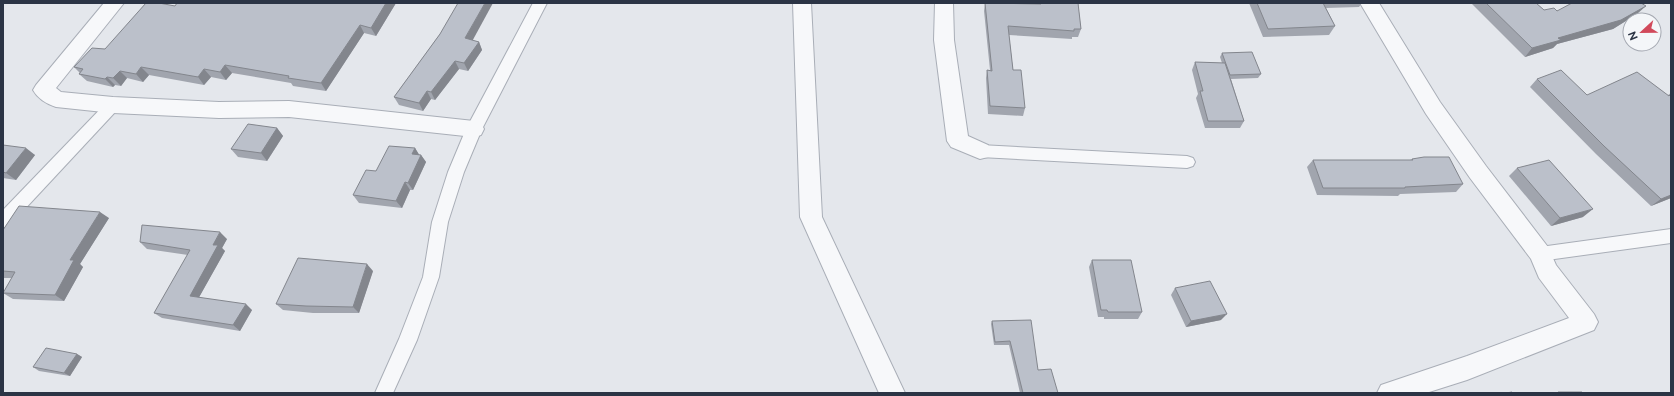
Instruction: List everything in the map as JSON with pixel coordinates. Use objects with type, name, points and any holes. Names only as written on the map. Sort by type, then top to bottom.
[{"type":"street","points":[[115,3],[43,90],[56,99],[113,105],[219,110],[289,110],[474,129]]},
{"type":"street","points":[[802,3],[811,217],[892,393]]},
{"type":"street","points":[[944,3],[944,40],[958,141],[980,151]]},
{"type":"street","points":[[1369,3],[1433,108],[1478,172],[1540,254],[1547,271],[1586,322],[1467,368],[1390,393]]},
{"type":"lane","points":[[384,393],[408,340],[431,277],[440,222],[456,172],[474,129],[540,3]]},
{"type":"lane","points":[[3,221],[113,105]]},
{"type":"lane","points":[[980,151],[1187,162]]},
{"type":"lane","points":[[1540,254],[1587,246],[1643,241],[1671,236]]},
{"type":"building","points":[[146,3],[159,3],[175,6],[177,3],[386,3],[371,28],[360,25],[321,83],[225,65],[220,72],[204,69],[198,77],[141,67],[136,74],[120,71],[113,78],[107,77],[105,79],[79,74],[83,69],[74,67],[92,48],[105,49]]},
{"type":"building","points":[[458,3],[485,3],[465,38],[479,42],[464,63],[455,61],[431,92],[427,91],[419,103],[394,97],[440,34]]},
{"type":"building","points":[[985,3],[1078,3],[1081,29],[1074,29],[1074,31],[1008,26],[1013,70],[1021,70],[1025,108],[990,106],[987,70],[992,71]]},
{"type":"building","points":[[1257,3],[1323,3],[1335,26],[1268,29]]},
{"type":"building","points":[[1486,3],[1536,3],[1544,10],[1554,8],[1557,11],[1572,3],[1641,3],[1646,6],[1635,12],[1622,12],[1621,20],[1558,38],[1561,40],[1532,48]]},
{"type":"building","points":[[1252,52],[1261,74],[1230,75],[1222,53]]},
{"type":"building","points":[[1195,62],[1225,63],[1244,121],[1208,121],[1200,91],[1203,91]]},
{"type":"building","points":[[1561,70],[1587,95],[1637,72],[1669,96],[1671,94],[1671,195],[1661,199],[1604,146],[1537,79]]},
{"type":"building","points":[[248,124],[277,128],[261,153],[231,149]]},
{"type":"building","points":[[3,145],[26,148],[6,173],[3,172]]},
{"type":"building","points":[[389,146],[415,148],[412,154],[421,155],[408,183],[405,182],[396,201],[353,195],[366,170],[376,171]]},
{"type":"building","points":[[1424,157],[1449,157],[1463,184],[1405,188],[1323,188],[1313,160],[1413,160],[1412,159]]},
{"type":"building","points":[[1549,160],[1593,209],[1560,218],[1517,168]]},
{"type":"building","points":[[19,206],[100,212],[70,260],[74,260],[55,295],[3,293],[15,272],[3,271],[3,230]]},
{"type":"building","points":[[142,225],[220,232],[213,245],[218,245],[190,296],[246,304],[233,325],[154,313],[190,250],[140,242]]},
{"type":"building","points":[[298,258],[367,264],[353,307],[276,304]]},
{"type":"building","points":[[1092,260],[1131,260],[1142,312],[1108,312],[1107,310],[1101,310]]},
{"type":"building","points":[[1210,281],[1227,314],[1191,321],[1175,288]]},
{"type":"building","points":[[1031,320],[1038,370],[1051,369],[1058,393],[1023,393],[1010,341],[995,342],[992,321]]},
{"type":"building","points":[[46,348],[77,354],[64,373],[33,367]]},
{"type":"building","points":[[1558,392],[1582,392],[1583,393],[1559,393]]}]
